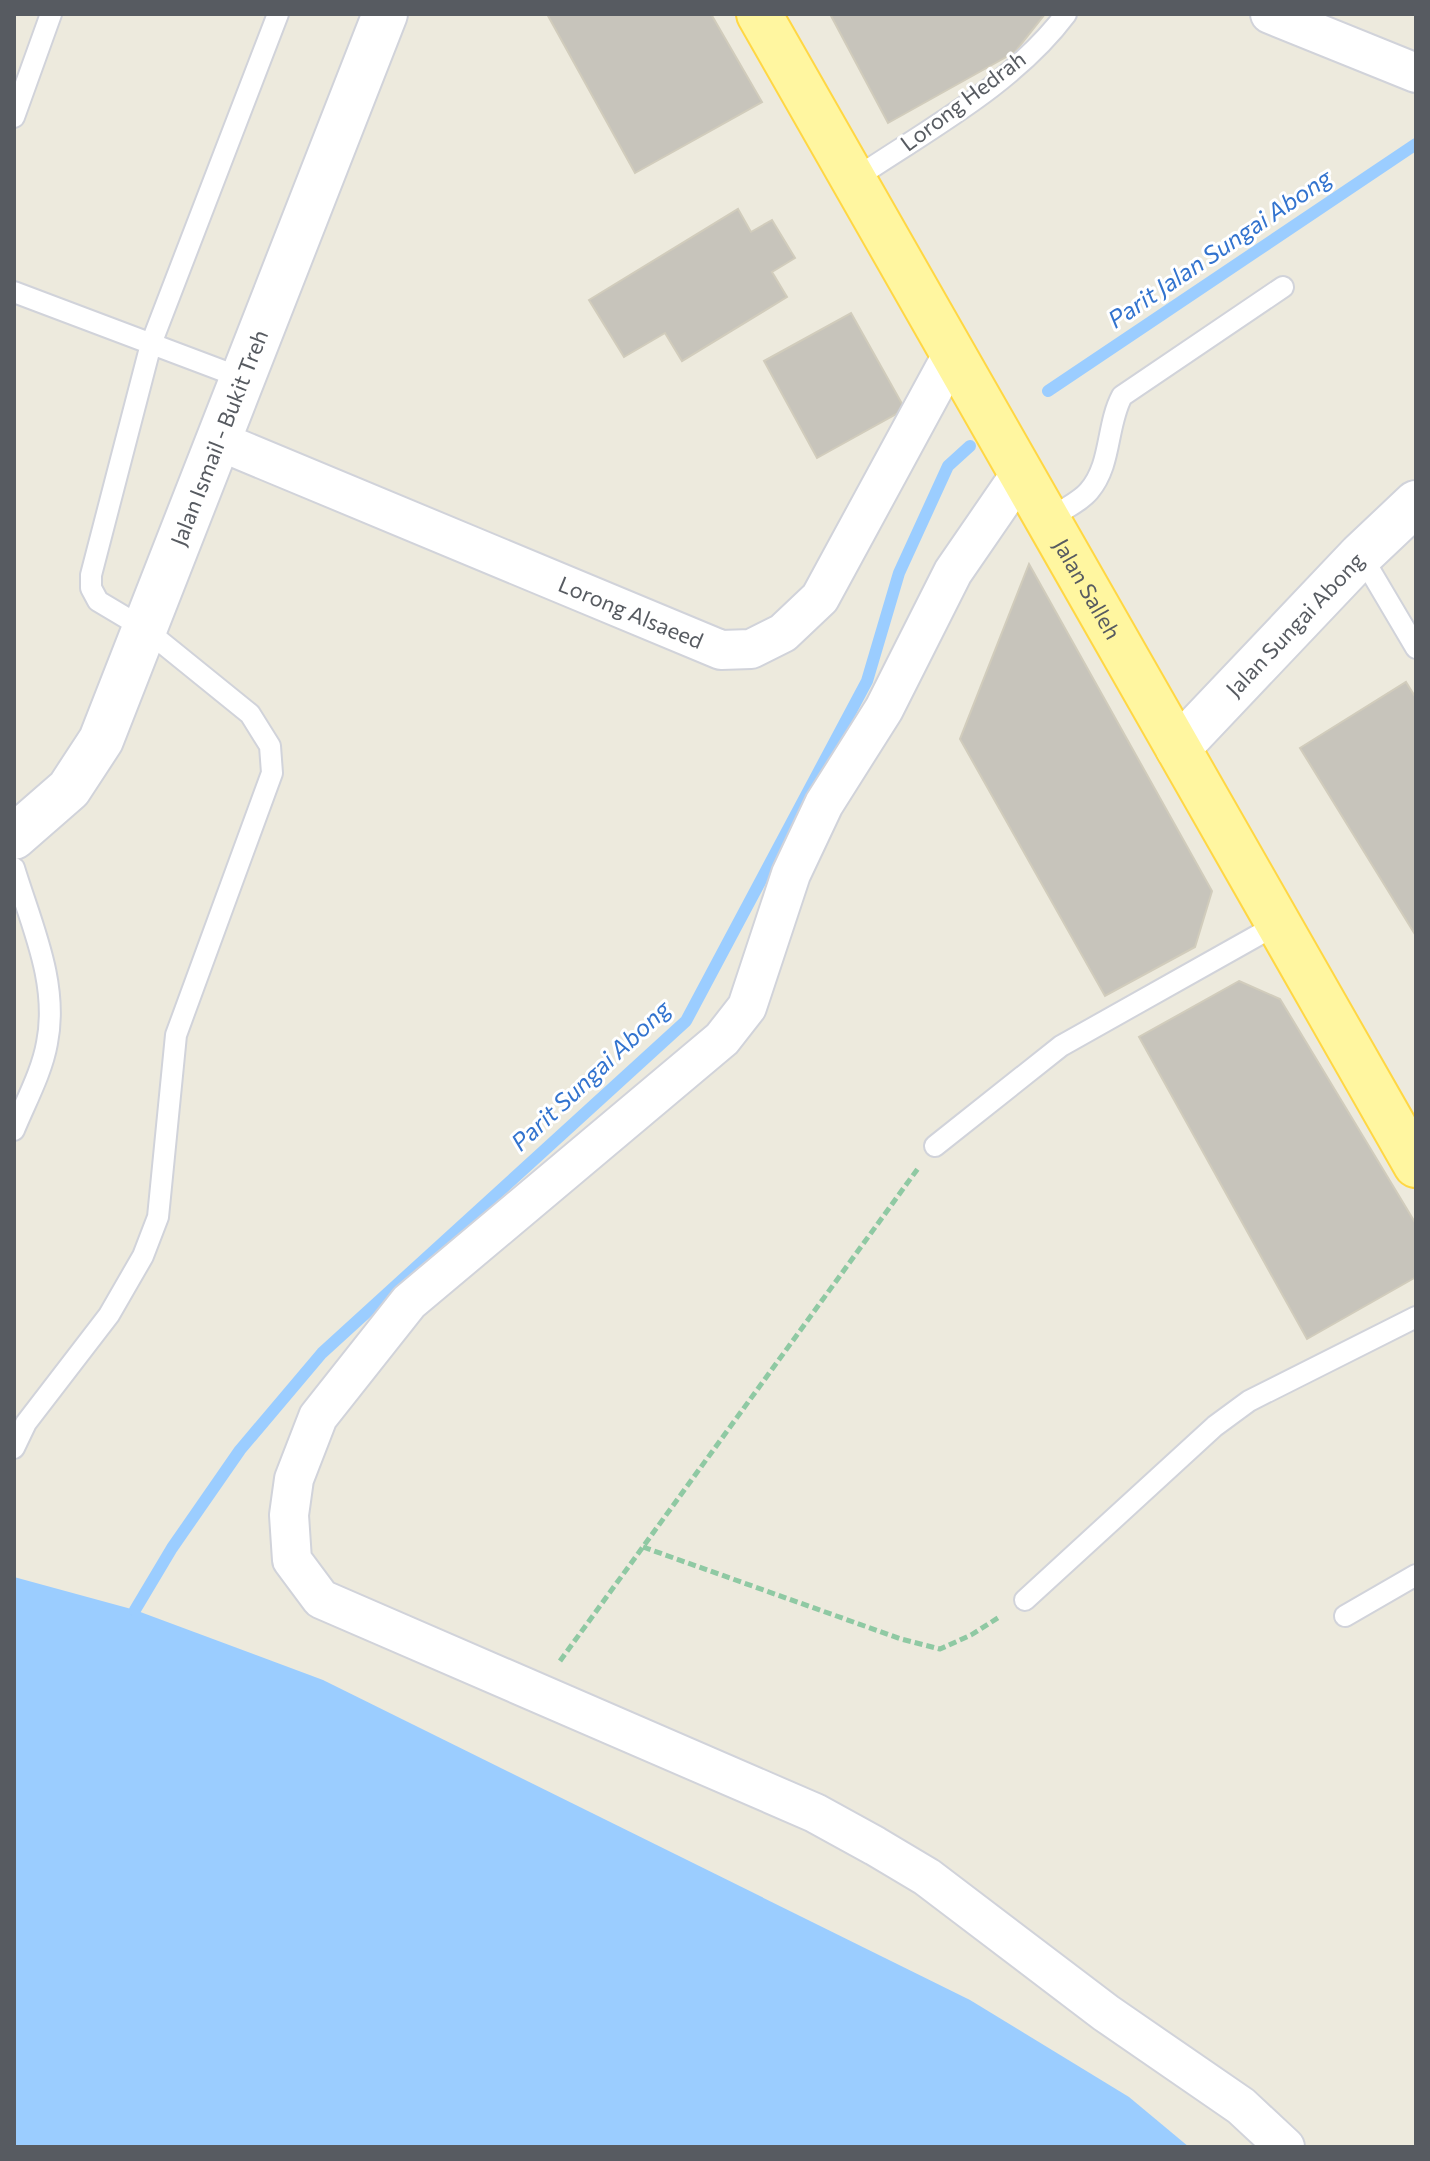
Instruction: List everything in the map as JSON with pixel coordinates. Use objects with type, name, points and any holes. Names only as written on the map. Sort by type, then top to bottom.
[{"type":"main road","name":"Jalan Salleh","points":[[759,14],[1416,1165]]},
{"type":"street","name":"Jalan Ismail - Bukit Treh","points":[[14,837],[69,789],[101,740],[385,14]]},
{"type":"street","points":[[1270,14],[1416,73]]},
{"type":"street","name":"Lorong Alsaeed","points":[[219,441],[721,650],[751,649],[783,633],[820,598],[953,353]]},
{"type":"street","points":[[1021,473],[953,572],[884,709],[824,804],[791,874],[747,1007],[722,1039],[409,1302],[318,1417],[294,1479],[289,1515],[292,1560],[321,1599],[815,1813],[927,1877],[1106,2013],[1241,2106],[1285,2147]]},
{"type":"street","name":"Jalan Sungai Abong","points":[[1178,748],[1361,555],[1416,503]]},
{"type":"lane","points":[[14,117],[51,14]]},
{"type":"lane","points":[[14,1448],[26,1423],[109,1315],[143,1256],[158,1217],[176,1035],[272,773],[270,746],[250,714],[145,629],[98,601],[91,588],[91,575],[151,344],[278,14]]},
{"type":"lane","name":"Lorong Hedrah","points":[[853,180],[974,98],[1022,60],[1066,14]]},
{"type":"lane","points":[[1047,520],[1088,493],[1102,471],[1115,410],[1122,396],[1283,287]]},
{"type":"lane","points":[[14,292],[242,378]]},
{"type":"lane","points":[[1361,555],[1416,648]]},
{"type":"lane","points":[[14,868],[47,975],[51,1007],[47,1046],[14,1130]]},
{"type":"lane","points":[[935,1146],[1061,1046],[1278,924]]},
{"type":"lane","points":[[1025,1600],[1215,1426],[1249,1401],[1416,1317]]},
{"type":"lane","points":[[1345,1616],[1416,1575]]},
{"type":"path","points":[[536,1694],[935,1146]]},
{"type":"path","points":[[643,1547],[901,1639],[940,1649],[971,1635],[1025,1600]]},
{"type":"water","points":[[14,1577],[135,1610],[323,1680],[970,2000],[1129,2097],[1189,2147],[14,2147]]},
{"type":"building","points":[[547,14],[711,14],[762,102],[635,173]]},
{"type":"building","points":[[830,14],[1045,14],[1015,52],[888,123]]},
{"type":"building","points":[[738,209],[751,232],[772,220],[795,258],[772,272],[787,297],[682,361],[665,333],[624,357],[589,300]]},
{"type":"building","points":[[851,313],[905,409],[817,458],[764,361]]},
{"type":"building","points":[[1029,564],[1212,891],[1195,947],[1105,996],[960,739]]},
{"type":"building","points":[[1406,682],[1416,698],[1416,936],[1300,748]]},
{"type":"building","points":[[1239,981],[1280,999],[1416,1224],[1416,1277],[1307,1339],[1139,1037]]},
{"type":"waterway","name":"Parit Jalan Sungai Abong","points":[[1048,391],[1416,144]]},
{"type":"waterway","name":"Parit Sungai Abong","points":[[135,1610],[172,1548],[240,1450],[322,1353],[686,1021],[867,681],[899,573],[948,466],[970,446]]}]
